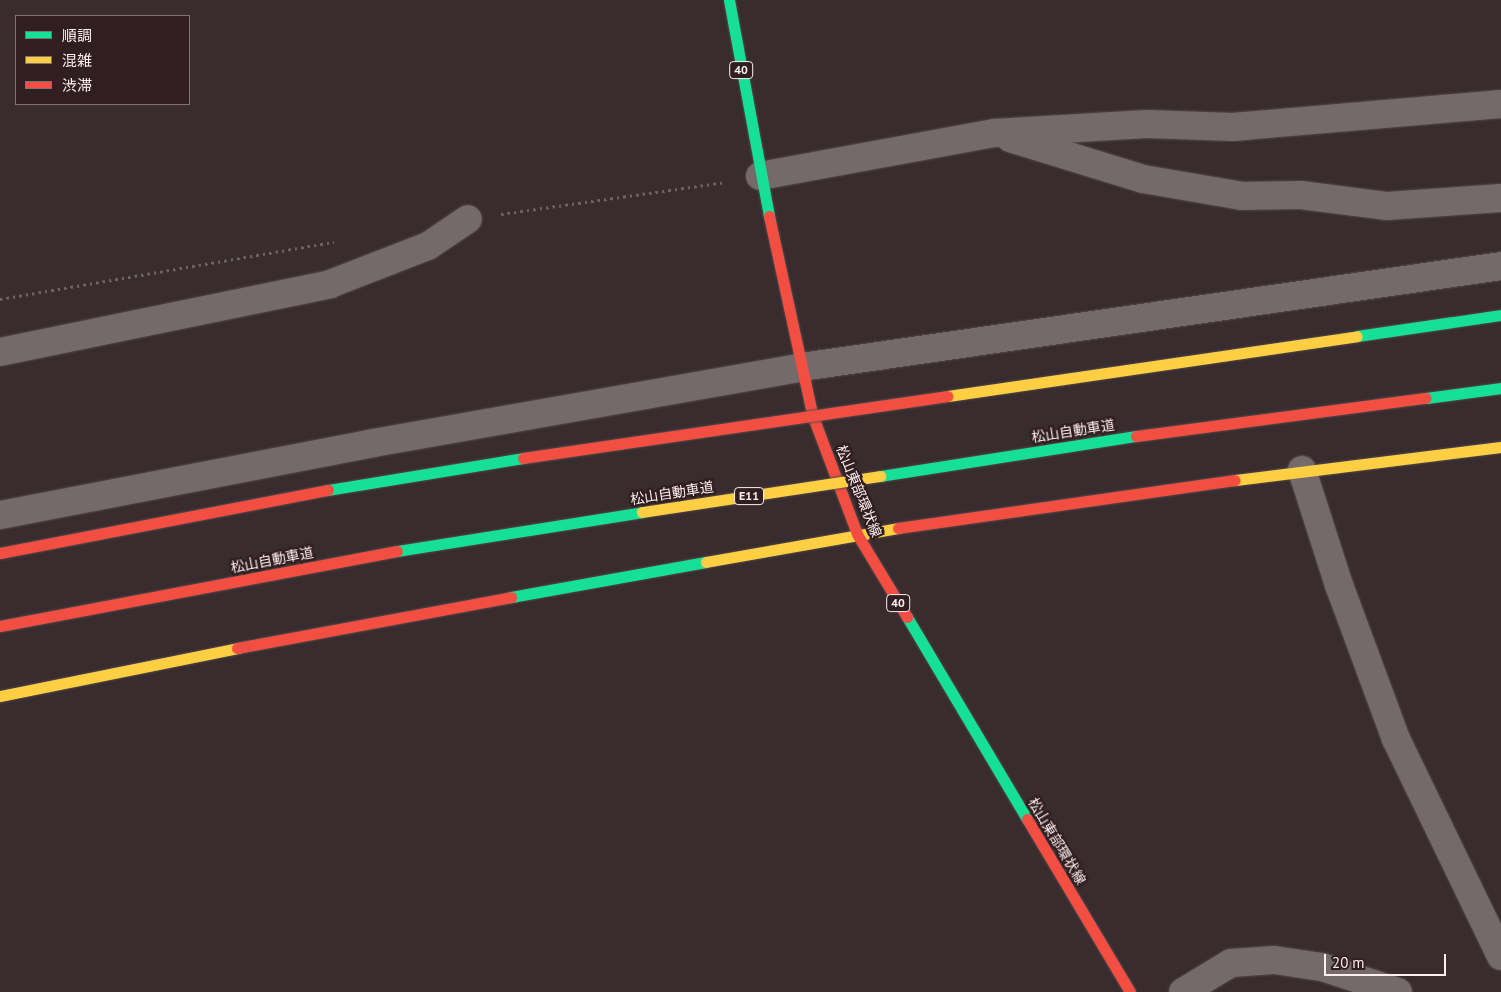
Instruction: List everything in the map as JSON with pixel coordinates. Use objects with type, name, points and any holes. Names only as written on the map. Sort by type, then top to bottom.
[{"type":"main road","name":"松山東部環状線","points":[[729,0],[760,176],[812,414],[857,534],[1130,992]]},
{"type":"main road","points":[[0,553],[418,473],[1501,315]]},
{"type":"main road","name":"松山自動車道","points":[[0,626],[431,545],[1175,430],[1501,388]]},
{"type":"main road","points":[[0,696],[268,642],[857,534],[1302,470],[1501,447]]},
{"type":"street","points":[[760,176],[994,133],[1147,124],[1233,127],[1501,104]]},
{"type":"street","points":[[994,133],[1143,180],[1242,196],[1302,195],[1387,206],[1467,203],[1501,198]]},
{"type":"street","points":[[0,352],[330,284],[428,246],[468,219]]},
{"type":"street","points":[[0,515],[373,442],[802,367],[1501,266]]},
{"type":"street","points":[[1302,470],[1342,593],[1396,739],[1501,956]]},
{"type":"street","points":[[1183,992],[1231,963],[1274,960],[1322,967],[1398,992]]},
{"type":"traffic: fast","points":[[729,0],[769,216]]},
{"type":"traffic: fast","points":[[1357,336],[1501,315]]},
{"type":"traffic: fast","points":[[1426,398],[1501,388]]},
{"type":"traffic: fast","points":[[880,476],[1136,436]]},
{"type":"traffic: fast","points":[[328,490],[523,458]]},
{"type":"traffic: fast","points":[[397,551],[642,512]]},
{"type":"traffic: fast","points":[[511,597],[706,562]]},
{"type":"traffic: fast","points":[[907,617],[1027,819]]},
{"type":"traffic: slow","points":[[948,396],[1357,336]]},
{"type":"traffic: slow","points":[[1235,480],[1501,447]]},
{"type":"traffic: slow","points":[[642,512],[880,476]]},
{"type":"traffic: slow","points":[[706,562],[898,528]]},
{"type":"traffic: slow","points":[[0,696],[237,648]]},
{"type":"traffic: jam","points":[[769,216],[812,414],[857,534],[907,617]]},
{"type":"traffic: jam","points":[[523,458],[948,396]]},
{"type":"traffic: jam","points":[[1136,436],[1426,398]]},
{"type":"traffic: jam","points":[[898,528],[1235,480]]},
{"type":"traffic: jam","points":[[0,553],[328,490]]},
{"type":"traffic: jam","points":[[0,626],[397,551]]},
{"type":"traffic: jam","points":[[237,648],[511,597]]},
{"type":"traffic: jam","points":[[1027,819],[1130,992]]}]
